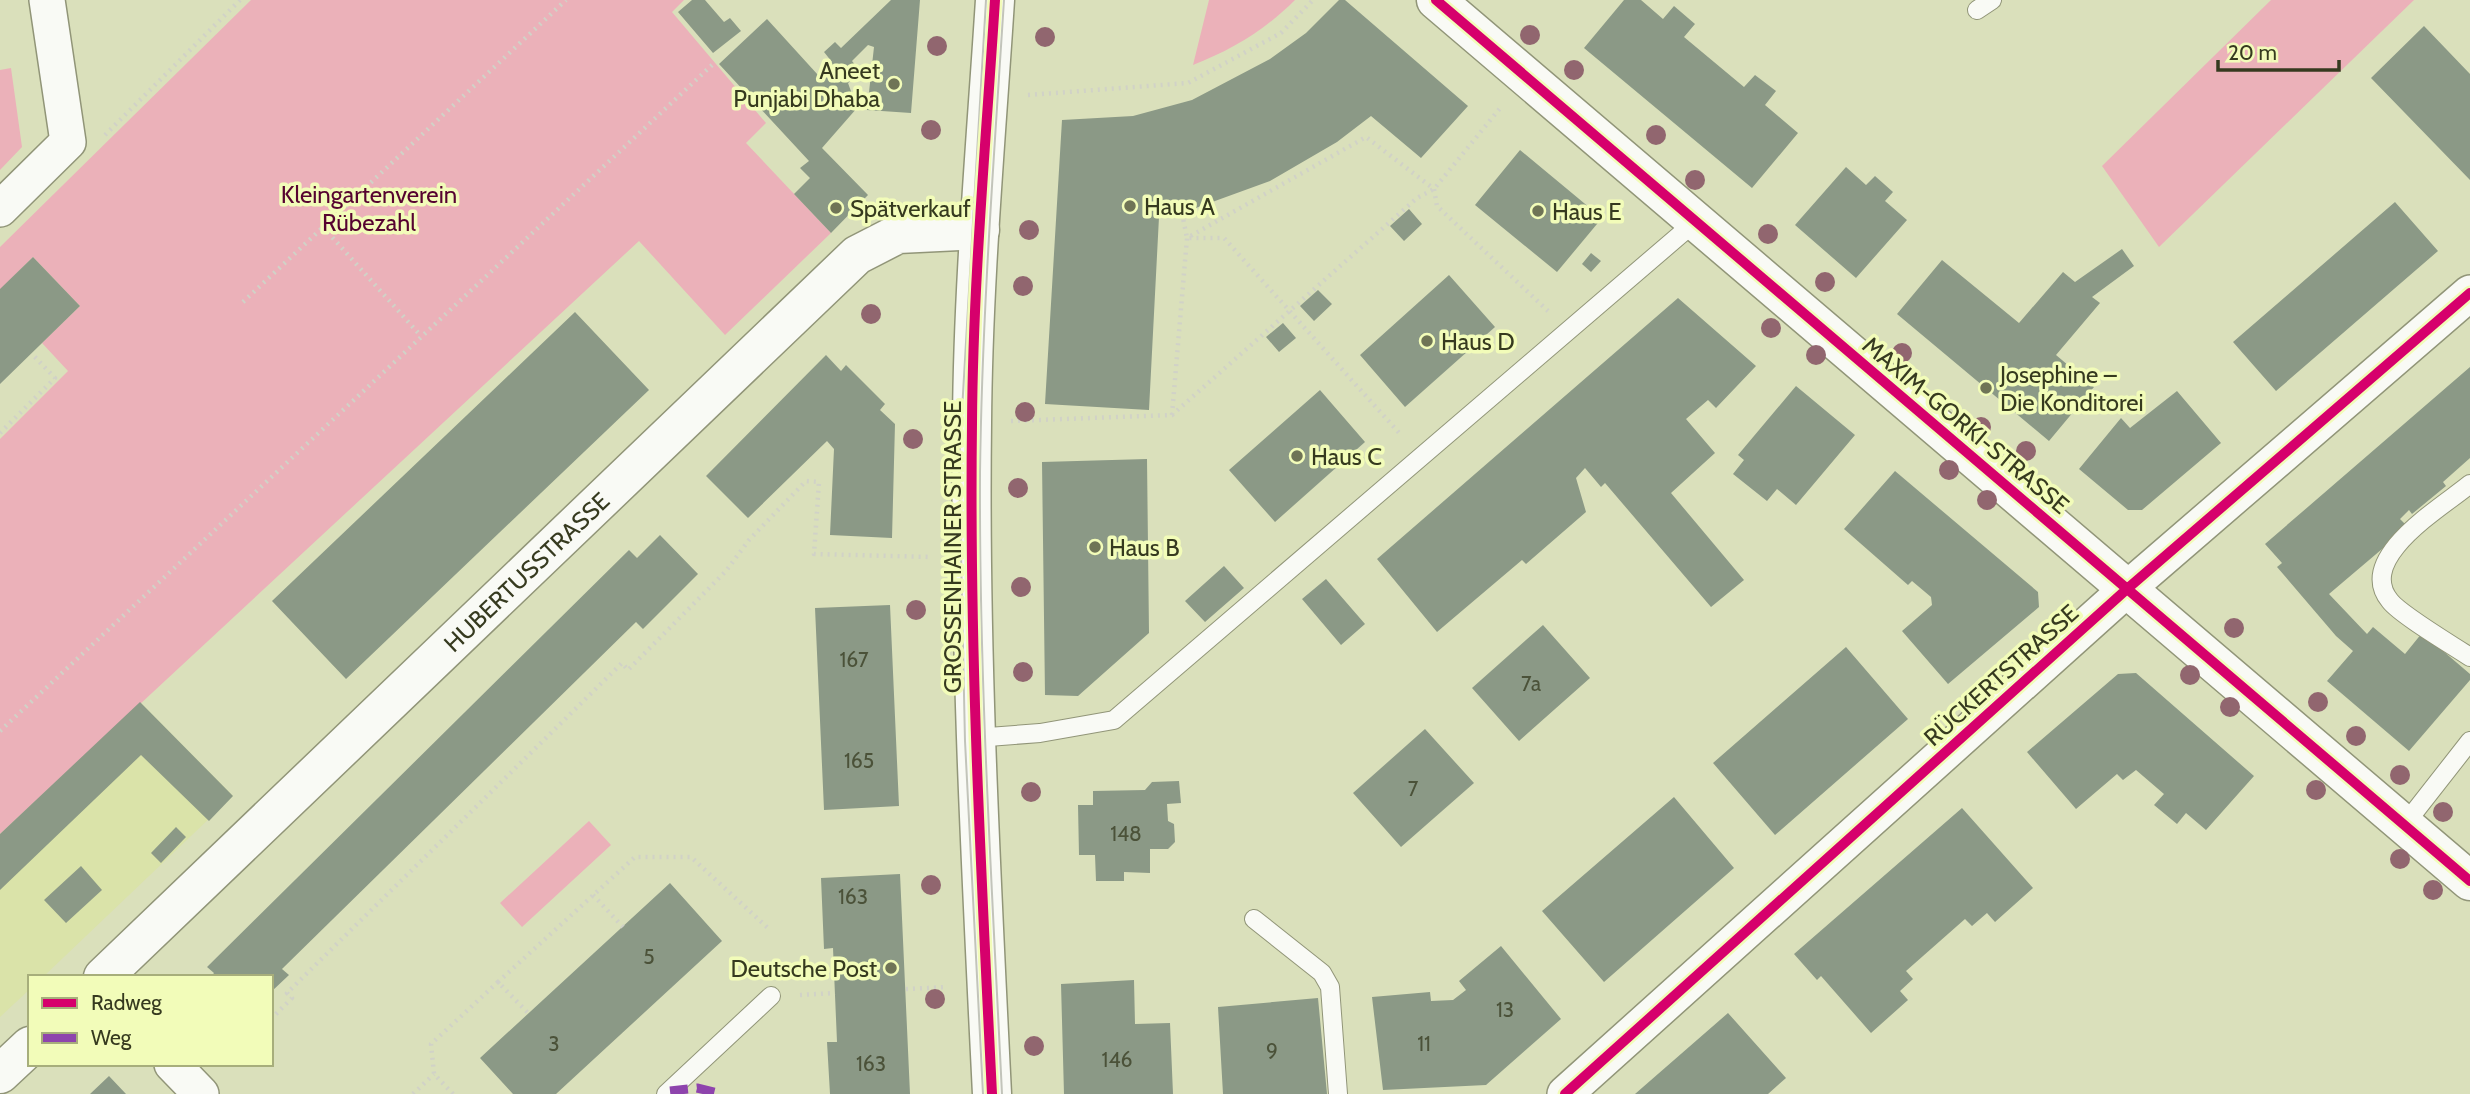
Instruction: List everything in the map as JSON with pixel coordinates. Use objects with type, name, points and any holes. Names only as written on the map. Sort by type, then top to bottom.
[{"type":"street","points":[[0,209],[68,142],[47,0]]},
{"type":"street","name":"GROSSENHAINER STRASSE","points":[[992,1094],[975,738],[971,422],[995,0]]},
{"type":"street","name":"MAXIM-GORKI-STRASSE","points":[[1437,0],[2470,881]]},
{"type":"street","name":"HUBERTUSSTRASSE","points":[[105,975],[857,255],[898,234],[980,230]]},
{"type":"street","name":"RÜCKERTSTRASSE","points":[[1566,1094],[2127,589],[2470,293]]},
{"type":"street","points":[[0,1074],[28,1048]]},
{"type":"street","points":[[174,1066],[201,1094]]},
{"type":"lane","points":[[975,738],[1040,733],[1114,720],[1695,222]]},
{"type":"lane","points":[[2470,484],[2392,549],[2381,567],[2380,581],[2390,601],[2470,657]]},
{"type":"lane","points":[[2405,824],[2470,741]]},
{"type":"lane","points":[[1254,919],[1322,973],[1330,987],[1338,1094]]},
{"type":"lane","points":[[666,1094],[771,996]]},
{"type":"path","points":[[68,142],[88,152],[240,0]]},
{"type":"path","points":[[243,302],[566,0]]},
{"type":"path","points":[[989,95],[1050,95],[1188,83],[1281,33],[1313,0]]},
{"type":"path","points":[[0,731],[712,65]]},
{"type":"path","points":[[971,422],[1172,415],[1418,198],[1434,189],[1526,76]]},
{"type":"path","points":[[1187,238],[1366,136],[1434,189],[1437,206],[1569,330]]},
{"type":"path","points":[[1172,415],[1187,238],[1182,213]]},
{"type":"path","points":[[323,227],[421,336]]},
{"type":"path","points":[[1187,238],[1224,238],[1420,456]]},
{"type":"path","points":[[0,433],[55,378],[32,354]]},
{"type":"path","points":[[273,1017],[292,998],[287,993],[622,663],[628,670],[726,571],[749,540],[806,481],[819,482],[814,554],[971,556]]},
{"type":"path","points":[[453,1094],[434,1074],[430,1044],[635,857],[691,857],[770,930]]},
{"type":"path","points":[[593,895],[623,927]]},
{"type":"path","points":[[498,982],[529,1014]]},
{"type":"path","points":[[413,1094],[434,1074]]},
{"type":"shaded area","points":[[140,702],[233,796],[45,975],[28,975],[28,991],[0,1017],[0,834]]},
{"type":"green space","name":"Kleingartenverein Rübezahl","points":[[251,0],[684,0],[672,12],[766,123],[746,143],[831,233],[725,335],[639,241],[0,834],[0,439],[68,371],[42,343],[80,306],[33,257],[0,290],[0,247]]},
{"type":"green space","points":[[1209,0],[1295,0],[1272,21],[1247,38],[1193,65]]},
{"type":"green space","points":[[2271,0],[2414,0],[2159,247],[2102,166]]},
{"type":"green space","points":[[11,68],[22,147],[0,170],[0,70]]},
{"type":"green space","points":[[589,821],[611,845],[522,927],[500,903]]},
{"type":"building","points":[[692,0],[705,0],[724,22],[730,18],[741,31],[713,53],[678,12]]},
{"type":"building","points":[[891,0],[920,0],[911,113],[867,110],[874,47],[868,45],[852,61],[861,72],[848,83],[857,108],[822,148],[868,195],[831,233],[794,194],[810,178],[800,168],[809,161],[719,64],[767,19],[818,75],[832,62],[824,52],[835,42],[841,48]]},
{"type":"building","name":"Haus A","points":[[1339,0],[1345,0],[1468,106],[1421,158],[1371,116],[1337,142],[1270,181],[1182,213],[1159,217],[1149,410],[1045,404],[1062,120],[1133,116],[1192,100],[1270,59],[1306,33]]},
{"type":"building","points":[[1624,0],[1641,0],[1663,19],[1674,6],[1695,24],[1684,37],[1744,87],[1755,75],[1776,91],[1765,105],[1798,133],[1752,188],[1584,48]]},
{"type":"building","points":[[2424,26],[2470,74],[2470,180],[2371,78]]},
{"type":"building","name":"Haus E","points":[[1520,150],[1602,218],[1557,272],[1475,205]]},
{"type":"building","points":[[1846,167],[1866,185],[1875,176],[1893,192],[1885,201],[1907,220],[1856,278],[1795,225]]},
{"type":"building","points":[[2395,202],[2438,251],[2276,391],[2233,342]]},
{"type":"building","points":[[1409,209],[1422,224],[1404,241],[1390,226]]},
{"type":"building","points":[[2122,249],[2134,266],[2092,297],[2100,303],[2056,355],[2094,387],[2049,441],[1897,314],[1942,260],[2019,323],[2063,272],[2075,282]]},
{"type":"building","points":[[1591,253],[1601,261],[1591,272],[1582,264]]},
{"type":"building","points":[[33,257],[80,306],[0,384],[0,289]]},
{"type":"building","name":"Haus D","points":[[1449,275],[1495,327],[1405,407],[1360,355]]},
{"type":"building","points":[[1318,290],[1332,304],[1314,321],[1300,306]]},
{"type":"building","points":[[1678,298],[1756,366],[1716,408],[1708,400],[1686,419],[1715,453],[1671,493],[1744,580],[1711,607],[1605,483],[1601,487],[1585,468],[1576,478],[1586,512],[1526,564],[1522,560],[1437,632],[1377,559]]},
{"type":"building","points":[[575,312],[649,390],[346,679],[272,601]]},
{"type":"building","points":[[1283,323],[1296,338],[1279,352],[1266,337]]},
{"type":"building","points":[[826,355],[841,371],[846,365],[885,404],[880,410],[895,424],[892,538],[830,535],[834,449],[827,441],[748,518],[706,476]]},
{"type":"building","points":[[2470,367],[2470,458],[2443,482],[2446,486],[2412,514],[2409,510],[2400,519],[2408,527],[2329,594],[2367,634],[2373,627],[2405,654],[2422,633],[2470,674],[2470,680],[2409,751],[2327,681],[2353,651],[2336,636],[2277,567],[2282,563],[2265,544]]},
{"type":"building","points":[[1796,386],[1855,435],[1796,505],[1777,489],[1767,501],[1733,474],[1744,460],[1738,455]]},
{"type":"building","name":"Haus C","points":[[1320,390],[1365,442],[1275,522],[1229,470]]},
{"type":"building","points":[[2177,391],[2221,443],[2142,510],[2128,510],[2079,469],[2121,418],[2130,428]]},
{"type":"building","name":"Haus B","points":[[1147,459],[1149,633],[1078,696],[1045,695],[1042,462]]},
{"type":"building","points":[[1895,471],[2038,592],[2039,607],[1948,684],[1902,631],[1932,605],[1931,597],[1912,581],[1908,585],[1844,529]]},
{"type":"building","points":[[660,535],[698,574],[643,629],[636,622],[282,969],[289,975],[273,990],[273,975],[212,975],[214,973],[207,967],[629,550],[637,558]]},
{"type":"building","points":[[1224,566],[1244,588],[1205,622],[1185,601]]},
{"type":"building","points":[[1326,579],[1365,624],[1341,645],[1302,599]]},
{"type":"building","points":[[890,605],[899,806],[824,810],[815,608]]},
{"type":"building","points":[[1543,625],[1590,678],[1519,741],[1472,688]]},
{"type":"building","points":[[1846,647],[1908,719],[1775,835],[1713,763]]},
{"type":"building","points":[[2136,673],[2254,776],[2206,830],[2186,813],[2177,824],[2154,805],[2164,794],[2136,770],[2123,780],[2117,774],[2076,809],[2027,752],[2118,674]]},
{"type":"building","points":[[140,702],[233,796],[209,821],[141,755],[0,890],[0,834]]},
{"type":"building","points":[[1425,729],[1474,783],[1401,847],[1353,793]]},
{"type":"building","points":[[1179,781],[1181,803],[1167,804],[1168,821],[1174,824],[1175,842],[1168,849],[1150,849],[1150,873],[1124,872],[1124,881],[1096,881],[1095,855],[1079,855],[1078,805],[1093,805],[1093,791],[1145,790],[1152,782]]},
{"type":"building","points":[[1674,797],[1734,868],[1604,982],[1542,911]]},
{"type":"building","points":[[1962,808],[2033,888],[1995,922],[1987,913],[1972,926],[1965,919],[1906,971],[1913,979],[1900,991],[1908,1000],[1871,1033],[1821,976],[1817,980],[1794,954]]},
{"type":"building","points":[[176,827],[186,837],[161,863],[151,853]]},
{"type":"building","points":[[81,866],[102,890],[66,923],[44,900]]},
{"type":"building","points":[[900,874],[910,1094],[830,1094],[827,1042],[837,1042],[833,948],[824,949],[821,878]]},
{"type":"building","points":[[670,883],[722,941],[556,1094],[513,1094],[480,1058]]},
{"type":"building","points":[[1501,946],[1561,1019],[1486,1085],[1383,1090],[1372,997],[1430,992],[1431,1001],[1453,1000],[1466,990],[1459,981]]},
{"type":"building","points":[[1134,980],[1135,1024],[1170,1023],[1173,1094],[1064,1094],[1061,984]]},
{"type":"building","points":[[1318,998],[1327,1094],[1223,1094],[1218,1007]]},
{"type":"building","points":[[1728,1013],[1786,1078],[1768,1094],[1635,1094]]},
{"type":"building","points":[[109,1076],[126,1094],[90,1094]]},
{"type":"tram line","points":[[983,1094],[965,741],[959,462],[986,0]]},
{"type":"tram line","points":[[1002,1094],[984,706],[980,473],[986,295],[1004,0]]},
{"type":"marked path","points":[[670,1091],[697,1088],[722,1094]]},
{"type":"cycle path","points":[[992,1094],[972,591],[972,423],[975,317],[995,0]]},
{"type":"cycle path","points":[[1436,0],[2470,881]]},
{"type":"cycle path","points":[[1565,1094],[2127,589],[2470,293]]},
{"type":"place","name":"Aneet Punjabi Dhaba","points":[[894,84]]},
{"type":"place","name":"Haus A","points":[[1130,206]]},
{"type":"place","name":"Spätverkauf","points":[[836,208]]},
{"type":"place","name":"Haus E","points":[[1538,211]]},
{"type":"place","name":"Haus D","points":[[1427,341]]},
{"type":"place","name":"Josephine – Die Konditorei","points":[[1986,388]]},
{"type":"place","name":"Haus C","points":[[1297,456]]},
{"type":"place","name":"Haus B","points":[[1095,547]]},
{"type":"place","name":"Deutsche Post","points":[[891,968]]}]
